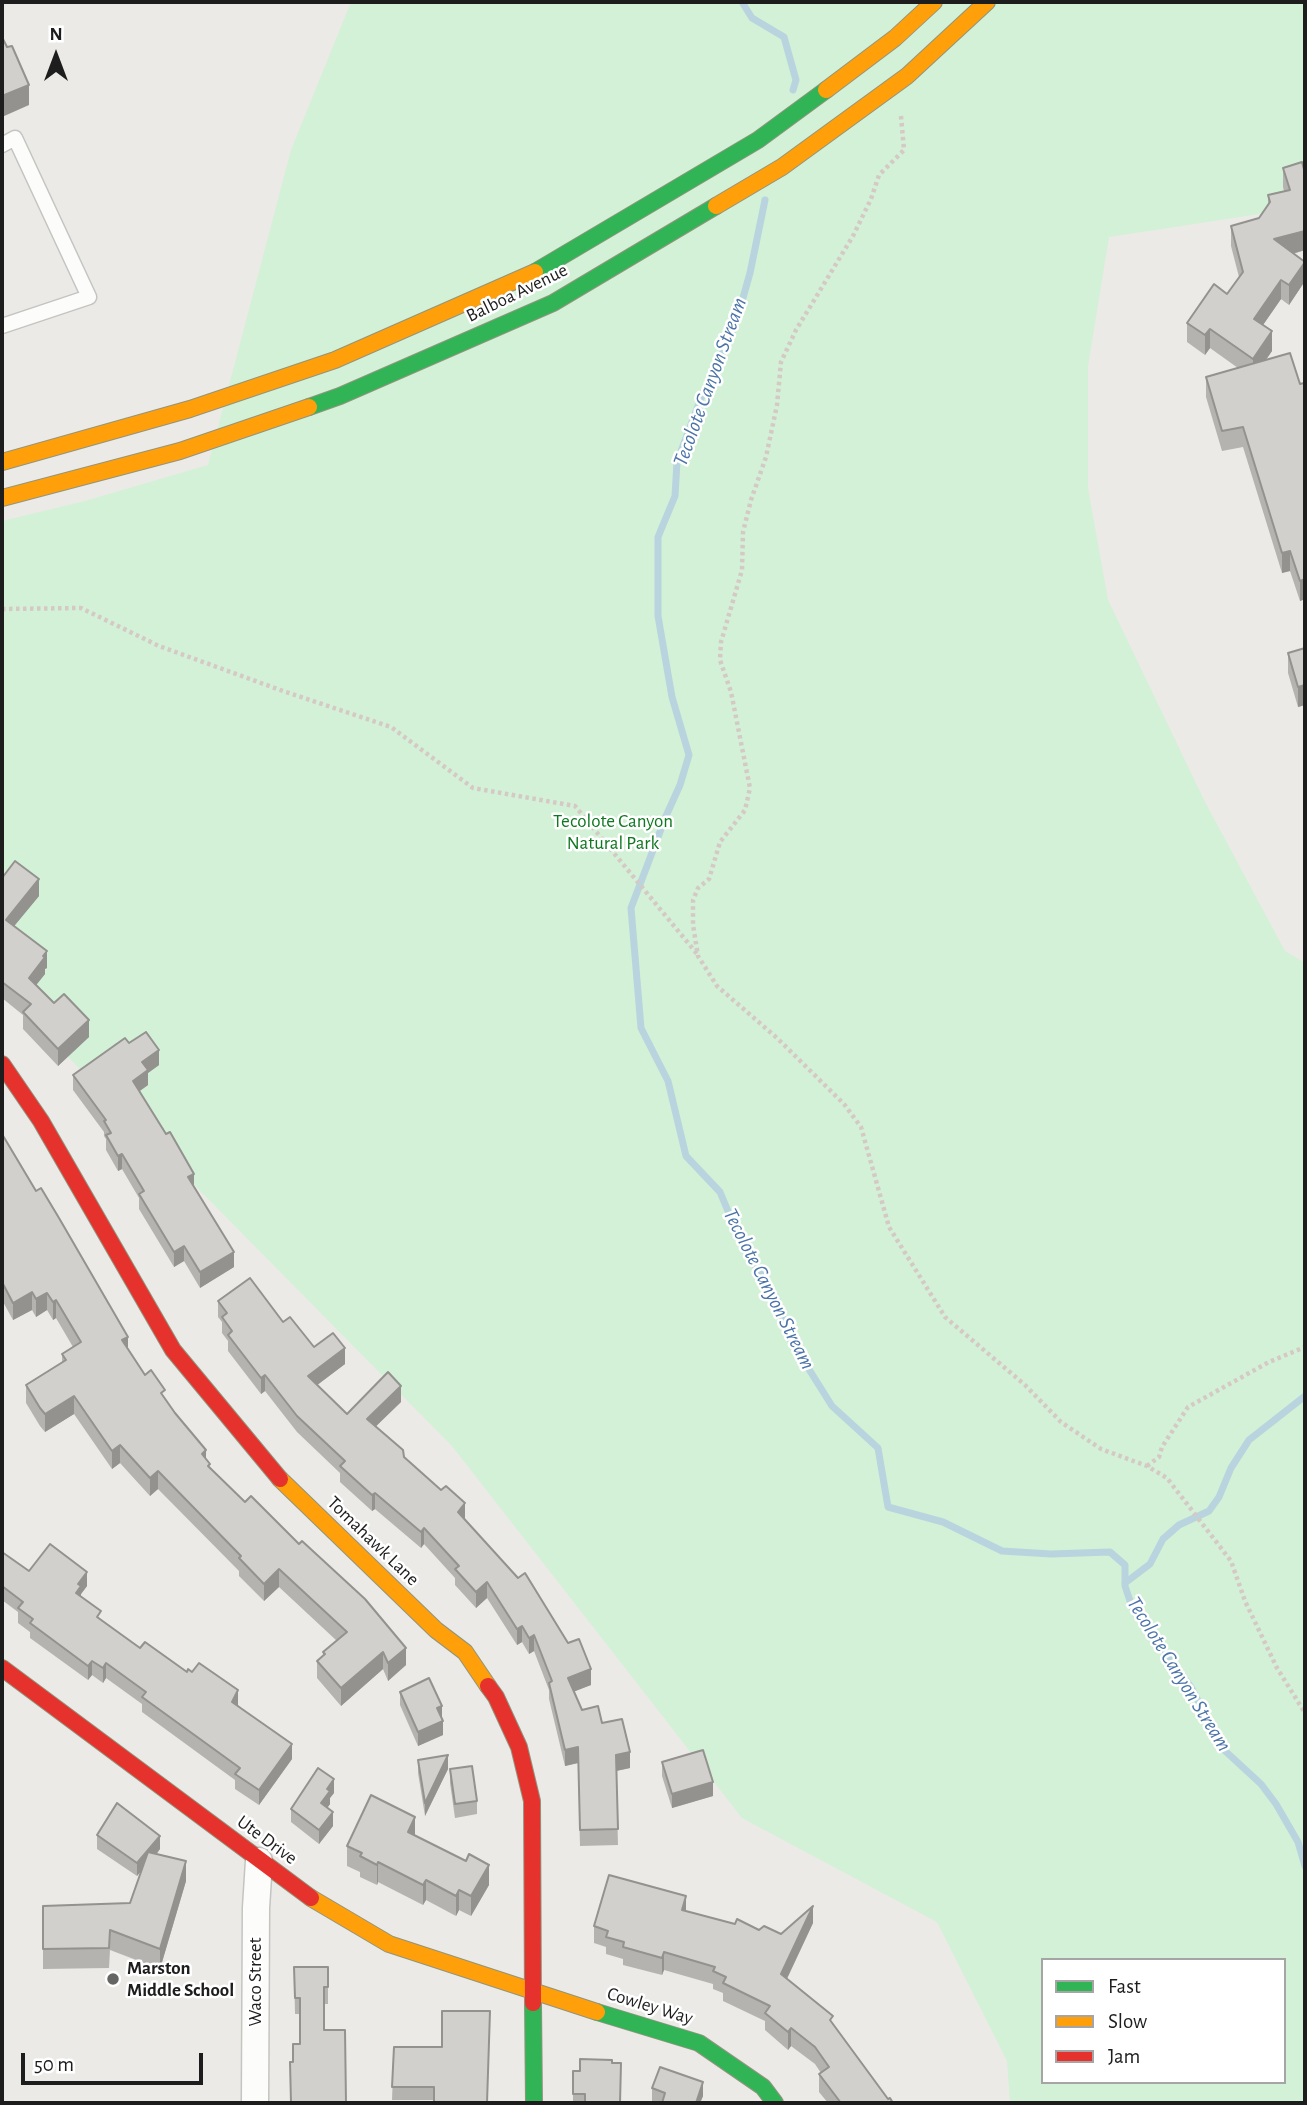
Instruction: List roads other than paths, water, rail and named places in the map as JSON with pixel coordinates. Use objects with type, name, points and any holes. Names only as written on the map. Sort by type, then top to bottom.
[{"type":"main road","name":"Balboa Avenue","points":[[2,462],[190,409],[335,360],[533,273],[758,140],[895,38],[934,2]]},
{"type":"main road","name":"Balboa Avenue","points":[[2,498],[180,451],[340,396],[553,303],[782,167],[900,80],[987,2]]},
{"type":"main road","points":[[82,423],[190,409]]},
{"type":"main road","name":"Tomahawk Lane","points":[[2,1064],[41,1121],[173,1350],[283,1482],[436,1630],[465,1652],[496,1697],[519,1747],[532,1801],[534,2103]]},
{"type":"main road","name":"Ute Drive","points":[[2,1668],[322,1906],[389,1944],[535,1993]]},
{"type":"main road","name":"Cowley Way","points":[[535,1993],[699,2043],[764,2087],[775,2103]]},
{"type":"street","name":"Waco Street","points":[[255,2103],[256,1908],[259,1861]]},
{"type":"lane","points":[[2,145],[15,138],[89,296],[2,326]]},
{"type":"waterway","name":"Tecolote Canyon Stream","points":[[742,2],[752,18],[784,37],[796,80],[793,90]]},
{"type":"waterway","name":"Tecolote Canyon Stream","points":[[765,200],[750,273],[735,326],[701,398],[677,462],[675,496],[658,537],[658,616],[672,697],[689,755],[680,785],[631,908],[641,1028],[668,1081],[686,1156],[720,1192],[743,1247],[776,1297],[790,1339],[832,1406],[878,1448],[888,1507],[943,1522],[1002,1551],[1051,1554],[1110,1552],[1125,1565],[1125,1586],[1132,1607],[1191,1687],[1223,1749],[1261,1784],[1276,1804],[1298,1842],[1305,1866]]},
{"type":"waterway","points":[[1125,1583],[1150,1564],[1163,1539],[1179,1525],[1209,1511],[1249,1440],[1305,1396]]},
{"type":"place","name":"Marston Middle School","points":[[113,1979]]},
{"type":"park label","name":"Tecolote Canyon Natural Park","points":[[613,832]]}]
